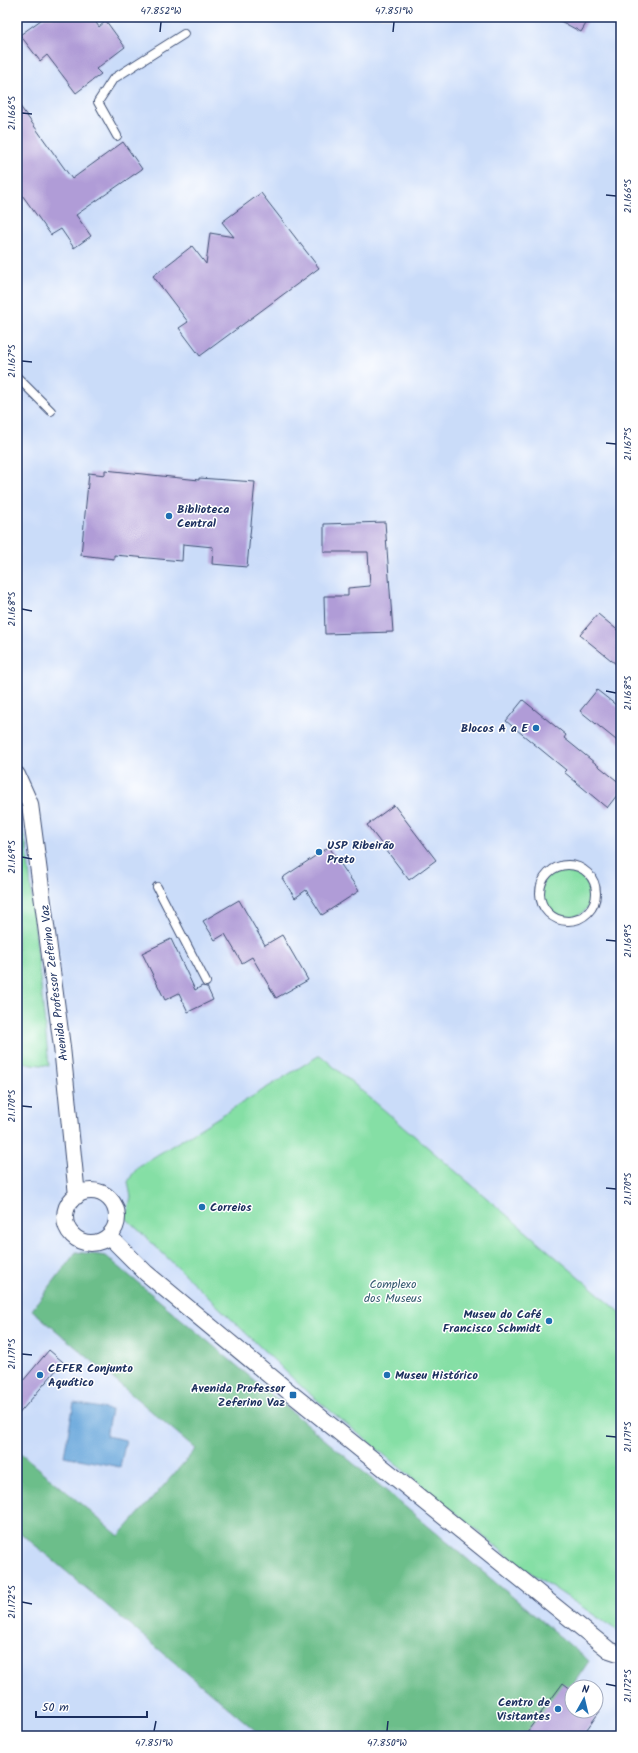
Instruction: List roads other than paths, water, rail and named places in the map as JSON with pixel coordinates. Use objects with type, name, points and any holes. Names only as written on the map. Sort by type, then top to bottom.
[{"type":"street","name":"Avenida Professor Zeferino Vaz","points":[[17,775],[30,804],[62,1047],[77,1196]]},
{"type":"street","points":[[85,1192],[94,1192],[102,1194],[109,1199],[115,1207],[117,1218],[115,1228],[109,1236],[101,1241],[92,1243],[82,1241],[74,1237],[69,1231],[66,1224],[67,1208],[77,1196],[85,1192]]},
{"type":"street","points":[[109,1236],[146,1273],[293,1395],[609,1650],[621,1654]]},
{"type":"lane","points":[[117,136],[98,102],[113,79],[184,34]]},
{"type":"lane","points":[[17,377],[51,411]]},
{"type":"lane","points":[[562,865],[571,865],[588,873],[596,888],[595,901],[589,912],[582,918],[574,921],[556,919],[548,914],[540,899],[539,890],[548,872],[562,865]]},
{"type":"lane","points":[[157,887],[206,982]]},
{"type":"water","points":[[74,1403],[111,1410],[106,1436],[126,1440],[120,1467],[64,1456]]},
{"type":"place","name":"Biblioteca Central","points":[[169,516]]},
{"type":"place","name":"Blocos A a E","points":[[536,728]]},
{"type":"place","name":"USP Ribeirão Preto","points":[[319,852]]},
{"type":"place","name":"Correios","points":[[202,1207]]},
{"type":"place","name":"Museu do Café Francisco Schmidt","points":[[549,1321]]},
{"type":"place","name":"CEFER Conjunto Aquático","points":[[40,1375]]},
{"type":"place","name":"Museu Histórico","points":[[387,1375]]},
{"type":"place","name":"Avenida Professor Zeferino Vaz","points":[[293,1395]]},
{"type":"place","name":"Centro de Visitantes","points":[[558,1709]]},
{"type":"park label","name":"Complexo dos Museus","points":[[393,1291]]}]
